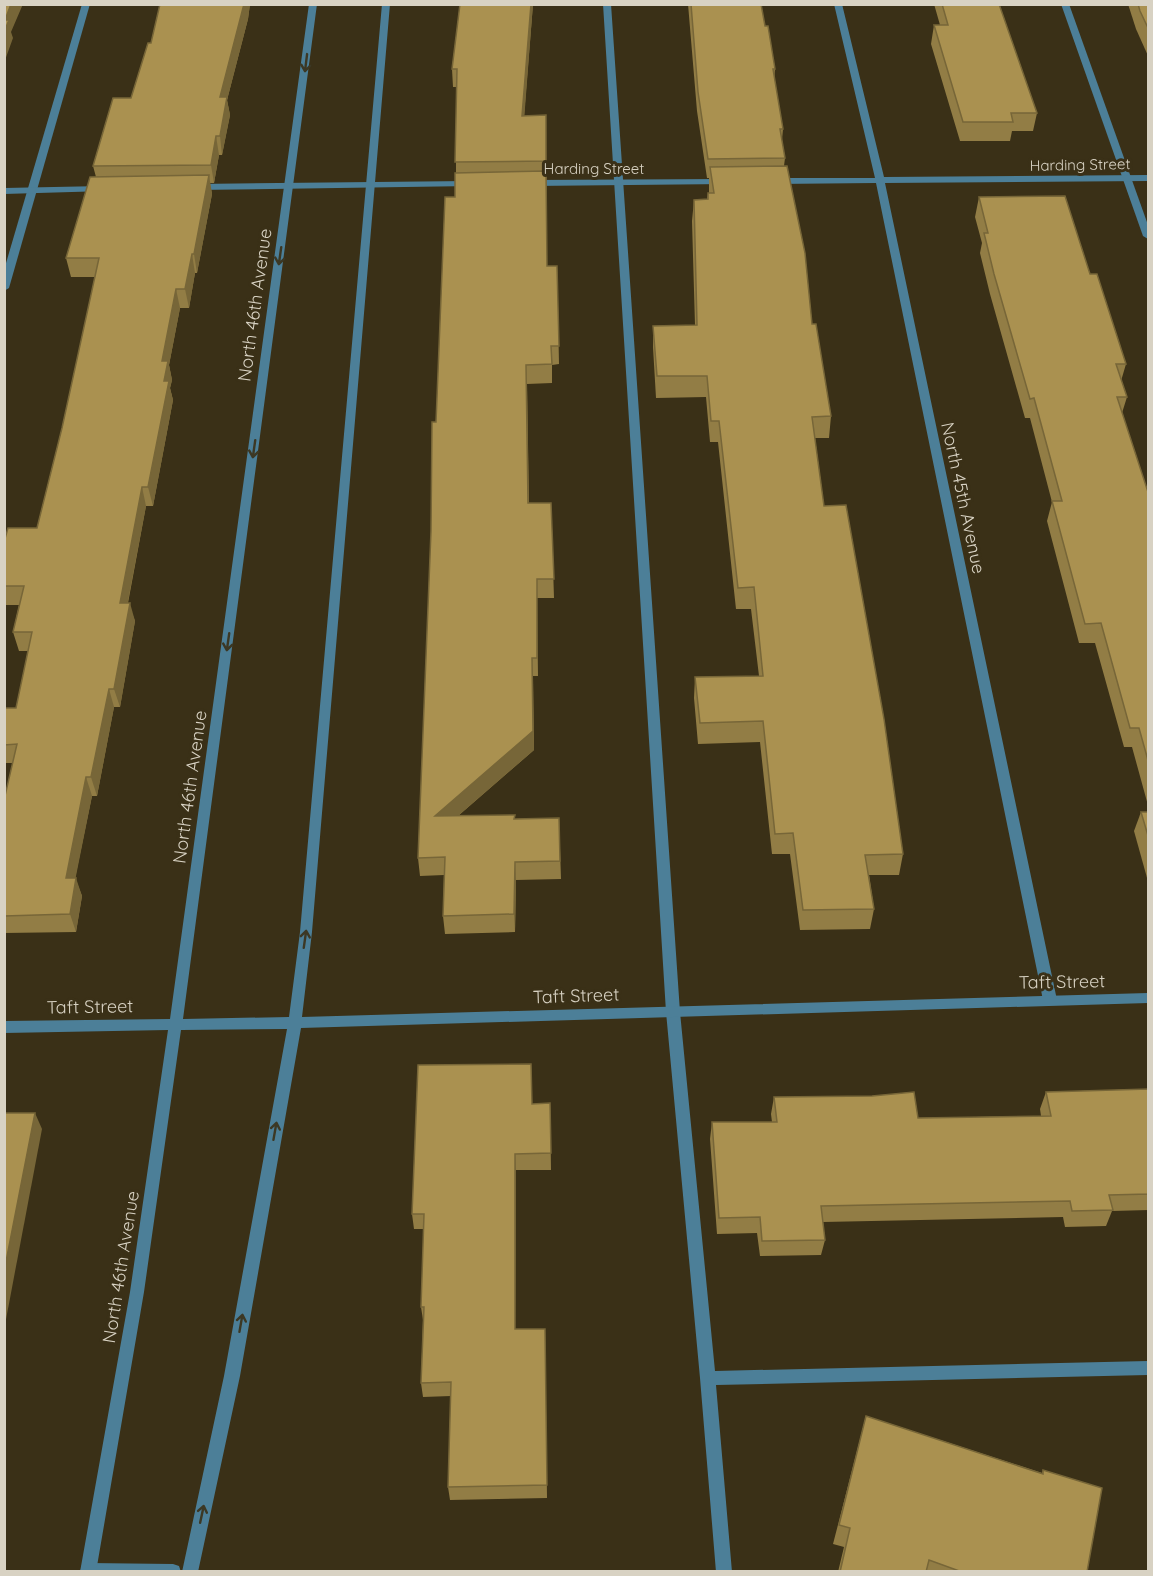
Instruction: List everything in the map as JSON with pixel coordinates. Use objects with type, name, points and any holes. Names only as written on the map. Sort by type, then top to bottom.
[{"type":"street","points":[[4,288],[86,4]]},
{"type":"street","name":"North 46th Avenue","points":[[88,1571],[137,1292],[290,186],[313,4]]},
{"type":"street","points":[[189,1572],[232,1376],[295,1023],[306,932],[386,4]]},
{"type":"street","points":[[607,4],[673,1012],[724,1572]]},
{"type":"street","name":"North 45th Avenue","points":[[838,4],[880,181],[1050,1000]]},
{"type":"street","points":[[1065,4],[1149,236]]},
{"type":"street","name":"Harding Street","points":[[762,182],[1149,178]]},
{"type":"street","name":"Harding Street","points":[[525,183],[738,182]]},
{"type":"street","points":[[184,187],[477,184]]},
{"type":"street","points":[[4,191],[114,189]]},
{"type":"street","name":"Taft Street","points":[[4,1027],[295,1023],[1149,998]]},
{"type":"street","points":[[708,1378],[1149,1368]]},
{"type":"street","points":[[88,1571],[173,1572]]},
{"type":"building","points":[[4,4],[11,4],[5,20],[9,20],[4,32]]},
{"type":"building","points":[[160,4],[244,4],[220,97],[227,97],[220,136],[216,136],[211,165],[93,166],[113,98],[131,98],[148,43],[151,43]]},
{"type":"building","points":[[460,4],[531,4],[522,116],[546,115],[546,161],[455,162],[457,69],[452,69]]},
{"type":"building","points":[[691,4],[761,4],[765,26],[768,26],[775,69],[773,69],[783,129],[780,129],[785,158],[708,159],[698,92]]},
{"type":"building","points":[[942,4],[999,4],[1037,113],[1011,113],[1013,122],[963,122],[934,25],[948,25]]},
{"type":"building","points":[[1138,4],[1149,4],[1149,30],[1140,11]]},
{"type":"building","points":[[787,166],[805,253],[812,324],[816,324],[831,416],[812,417],[824,506],[846,505],[884,719],[903,854],[865,855],[874,909],[803,910],[793,833],[775,834],[763,721],[700,723],[695,677],[763,676],[754,587],[738,588],[719,421],[711,421],[707,376],[657,376],[653,326],[697,325],[694,200],[708,199],[708,193],[714,193],[710,167]]},
{"type":"building","points":[[546,171],[547,266],[557,266],[559,346],[551,346],[552,364],[526,365],[528,503],[551,503],[554,579],[537,579],[537,658],[532,658],[533,731],[435,816],[515,815],[514,819],[559,818],[560,861],[515,862],[514,914],[443,916],[445,857],[418,858],[431,531],[432,422],[436,422],[445,197],[455,197],[455,173]]},
{"type":"building","points":[[209,175],[194,254],[192,254],[185,289],[176,289],[162,361],[168,361],[164,381],[169,381],[148,487],[142,487],[120,603],[130,603],[114,689],[109,689],[91,777],[86,777],[66,878],[76,878],[70,914],[4,916],[4,800],[17,744],[4,745],[4,708],[16,708],[32,632],[13,632],[24,586],[4,586],[4,542],[8,528],[37,528],[62,428],[99,258],[66,258],[90,177]]},
{"type":"building","points":[[1065,196],[1090,274],[1097,274],[1126,364],[1116,364],[1127,397],[1117,397],[1149,495],[1149,764],[1139,728],[1130,728],[1101,623],[1085,624],[1052,501],[1062,501],[1034,398],[1030,399],[994,274],[984,233],[988,233],[979,197]]},
{"type":"building","points":[[1141,812],[1149,812],[1149,839]]},
{"type":"building","points":[[531,1064],[532,1104],[550,1103],[551,1153],[515,1154],[515,1329],[545,1329],[547,1485],[448,1487],[451,1382],[421,1383],[424,1214],[412,1214],[418,1065]]},
{"type":"building","points":[[1149,1089],[1149,1194],[1109,1195],[1113,1210],[1072,1211],[1070,1201],[821,1206],[825,1240],[762,1241],[760,1217],[719,1218],[712,1122],[777,1122],[774,1097],[872,1096],[914,1092],[918,1118],[1051,1116],[1046,1092]]},
{"type":"building","points":[[4,1113],[35,1113],[4,1272]]},
{"type":"building","points":[[866,1416],[1043,1474],[1043,1470],[1102,1488],[1087,1572],[962,1572],[929,1560],[926,1572],[840,1572],[850,1528],[839,1525]]}]
